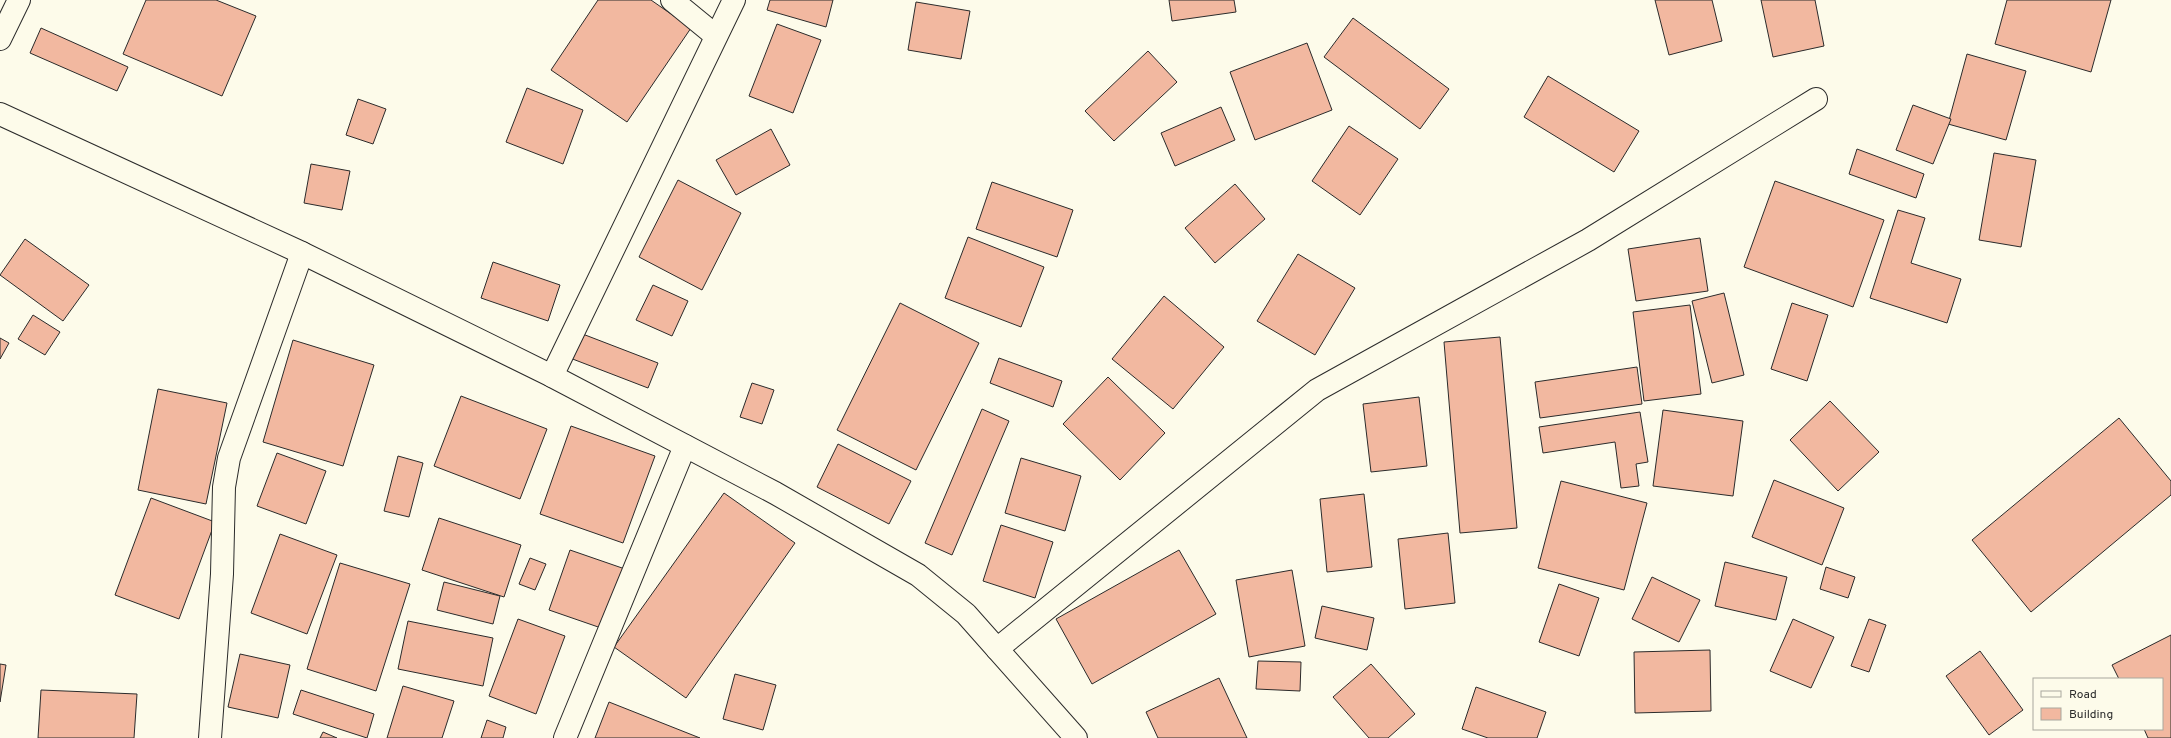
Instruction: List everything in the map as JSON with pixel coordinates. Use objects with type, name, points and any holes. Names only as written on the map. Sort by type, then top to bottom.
[{"type":"street","points":[[0,39],[19,0]]},
{"type":"street","points":[[672,0],[716,36]]},
{"type":"street","points":[[552,376],[734,0]]},
{"type":"street","points":[[997,649],[1317,390],[1588,240],[1816,99]]},
{"type":"street","points":[[0,114],[302,253],[552,376],[775,493],[918,575],[966,614],[1076,738]]},
{"type":"street","points":[[210,738],[222,574],[224,487],[229,458],[302,253]]},
{"type":"street","points":[[565,738],[685,446]]},
{"type":"building","points":[[146,0],[216,0],[256,16],[222,96],[123,54]]},
{"type":"building","points":[[598,0],[651,0],[691,28],[627,122],[551,70]]},
{"type":"building","points":[[770,0],[833,0],[826,27],[767,10]]},
{"type":"building","points":[[1169,0],[1234,0],[1236,12],[1172,21]]},
{"type":"building","points":[[1655,0],[1712,0],[1722,41],[1669,55]]},
{"type":"building","points":[[1761,0],[1815,0],[1824,46],[1773,57]]},
{"type":"building","points":[[2007,0],[2111,0],[2091,72],[1995,44]]},
{"type":"building","points":[[916,2],[970,11],[961,59],[908,50]]},
{"type":"building","points":[[1353,18],[1449,89],[1420,129],[1324,57]]},
{"type":"building","points":[[777,24],[821,40],[793,113],[749,96]]},
{"type":"building","points":[[41,28],[128,67],[117,91],[30,53]]},
{"type":"building","points":[[1307,43],[1332,110],[1255,140],[1230,72]]},
{"type":"building","points":[[1148,51],[1177,82],[1114,141],[1085,111]]},
{"type":"building","points":[[1967,54],[2026,71],[2006,140],[1948,124]]},
{"type":"building","points":[[1548,76],[1639,131],[1614,172],[1524,117]]},
{"type":"building","points":[[527,88],[583,110],[563,164],[506,142]]},
{"type":"building","points":[[358,99],[386,109],[373,144],[346,135]]},
{"type":"building","points":[[1913,105],[1951,119],[1933,164],[1896,150]]},
{"type":"building","points":[[1221,107],[1235,140],[1175,166],[1161,133]]},
{"type":"building","points":[[1349,126],[1398,159],[1360,215],[1312,181]]},
{"type":"building","points":[[771,129],[790,165],[736,195],[716,160]]},
{"type":"building","points":[[1857,149],[1924,174],[1916,198],[1849,174]]},
{"type":"building","points":[[1994,153],[2036,160],[2021,247],[1979,240]]},
{"type":"building","points":[[311,164],[350,171],[342,210],[304,203]]},
{"type":"building","points":[[678,180],[741,213],[702,290],[639,257]]},
{"type":"building","points":[[1775,181],[1884,220],[1853,307],[1744,267]]},
{"type":"building","points":[[992,182],[1073,210],[1057,257],[976,229]]},
{"type":"building","points":[[1235,184],[1265,219],[1215,263],[1185,228]]},
{"type":"building","points":[[1898,210],[1925,218],[1911,263],[1961,279],[1947,323],[1870,298]]},
{"type":"building","points":[[968,237],[1044,267],[1021,327],[945,298]]},
{"type":"building","points":[[1700,238],[1708,291],[1636,301],[1628,249]]},
{"type":"building","points":[[25,239],[89,285],[63,321],[0,275]]},
{"type":"building","points":[[1298,254],[1355,288],[1315,355],[1257,321]]},
{"type":"building","points":[[493,262],[560,285],[548,321],[481,298]]},
{"type":"building","points":[[653,285],[688,301],[672,336],[636,320]]},
{"type":"building","points":[[1724,293],[1744,375],[1712,383],[1692,301]]},
{"type":"building","points":[[1164,296],[1224,347],[1173,409],[1112,359]]},
{"type":"building","points":[[900,303],[979,343],[916,470],[837,430]]},
{"type":"building","points":[[1792,303],[1828,315],[1807,381],[1771,369]]},
{"type":"building","points":[[1690,305],[1701,394],[1644,401],[1633,312]]},
{"type":"building","points":[[33,315],[60,332],[45,355],[18,339]]},
{"type":"building","points":[[580,333],[658,363],[648,388],[570,358]]},
{"type":"building","points":[[1500,337],[1517,528],[1460,533],[1444,342]]},
{"type":"building","points":[[0,338],[9,343],[0,359]]},
{"type":"building","points":[[293,340],[374,365],[343,466],[263,442]]},
{"type":"building","points":[[999,358],[1062,381],[1053,407],[990,383]]},
{"type":"building","points":[[1637,367],[1642,404],[1540,418],[1535,382]]},
{"type":"building","points":[[1108,377],[1165,433],[1120,480],[1063,424]]},
{"type":"building","points":[[752,383],[774,390],[762,424],[740,417]]},
{"type":"building","points":[[158,389],[227,403],[206,504],[138,490]]},
{"type":"building","points":[[461,396],[547,429],[520,499],[434,466]]},
{"type":"building","points":[[1419,397],[1427,466],[1371,472],[1363,404]]},
{"type":"building","points":[[1830,401],[1879,452],[1838,491],[1790,440]]},
{"type":"building","points":[[982,409],[1009,421],[952,555],[925,543]]},
{"type":"building","points":[[1663,410],[1743,421],[1733,496],[1653,486]]},
{"type":"building","points":[[1640,412],[1648,462],[1636,464],[1639,486],[1621,488],[1615,442],[1543,453],[1539,427]]},
{"type":"building","points":[[2119,418],[2171,481],[2171,495],[2031,612],[1972,540]]},
{"type":"building","points":[[571,426],[655,456],[623,543],[540,514]]},
{"type":"building","points":[[838,444],[911,481],[889,524],[817,487]]},
{"type":"building","points":[[277,453],[326,471],[306,524],[257,506]]},
{"type":"building","points":[[398,456],[423,463],[409,517],[384,511]]},
{"type":"building","points":[[1021,458],[1081,476],[1065,531],[1005,513]]},
{"type":"building","points":[[1774,480],[1844,508],[1822,565],[1752,537]]},
{"type":"building","points":[[1561,481],[1647,503],[1624,590],[1538,568]]},
{"type":"building","points":[[724,493],[795,543],[686,698],[614,647]]},
{"type":"building","points":[[1364,494],[1372,567],[1327,572],[1320,499]]},
{"type":"building","points":[[151,498],[215,522],[179,619],[115,595]]},
{"type":"building","points":[[439,518],[521,545],[504,597],[422,570]]},
{"type":"building","points":[[1001,525],[1053,542],[1035,598],[983,581]]},
{"type":"building","points":[[1448,533],[1455,603],[1405,609],[1398,539]]},
{"type":"building","points":[[280,534],[337,555],[307,634],[251,613]]},
{"type":"building","points":[[570,550],[625,569],[604,629],[549,610]]},
{"type":"building","points":[[1179,550],[1216,614],[1092,684],[1056,619]]},
{"type":"building","points":[[530,558],[546,564],[535,590],[519,584]]},
{"type":"building","points":[[1725,562],[1787,577],[1776,620],[1715,606]]},
{"type":"building","points":[[340,563],[410,584],[376,691],[307,669]]},
{"type":"building","points":[[1826,567],[1855,577],[1848,598],[1820,589]]},
{"type":"building","points":[[1292,570],[1305,646],[1249,657],[1236,580]]},
{"type":"building","points":[[1652,577],[1700,600],[1679,642],[1632,619]]},
{"type":"building","points":[[444,582],[500,596],[493,624],[437,610]]},
{"type":"building","points":[[1559,584],[1599,598],[1579,656],[1539,642]]},
{"type":"building","points":[[1322,606],[1374,618],[1367,650],[1315,638]]},
{"type":"building","points":[[518,619],[565,636],[536,714],[489,696]]},
{"type":"building","points":[[1793,619],[1834,637],[1811,688],[1770,671]]},
{"type":"building","points":[[1869,619],[1886,625],[1869,672],[1851,666]]},
{"type":"building","points":[[408,621],[493,638],[483,686],[398,669]]},
{"type":"building","points":[[2171,635],[2171,738],[2148,738],[2144,730],[2163,730],[2163,678],[2118,678],[2112,665]]},
{"type":"building","points":[[1710,650],[1711,711],[1635,713],[1634,652]]},
{"type":"building","points":[[1980,651],[2023,710],[1989,735],[1946,676]]},
{"type":"building","points":[[240,654],[290,665],[278,718],[228,707]]},
{"type":"building","points":[[1258,661],[1301,662],[1300,691],[1256,689]]},
{"type":"building","points":[[0,664],[6,665],[0,702]]},
{"type":"building","points":[[1371,664],[1415,714],[1388,738],[1369,738],[1333,697]]},
{"type":"building","points":[[735,674],[776,685],[763,730],[723,719]]},
{"type":"building","points":[[1219,678],[1247,738],[1158,738],[1146,712]]},
{"type":"building","points":[[403,686],[454,701],[442,738],[387,738]]},
{"type":"building","points":[[1476,687],[1546,712],[1537,738],[1488,738],[1462,729]]},
{"type":"building","points":[[41,690],[137,694],[134,738],[38,738]]},
{"type":"building","points":[[301,690],[374,714],[367,738],[293,714]]},
{"type":"building","points":[[609,702],[700,738],[595,738]]},
{"type":"building","points":[[487,720],[506,727],[503,738],[481,738]]},
{"type":"building","points":[[323,732],[337,738],[320,738]]}]
